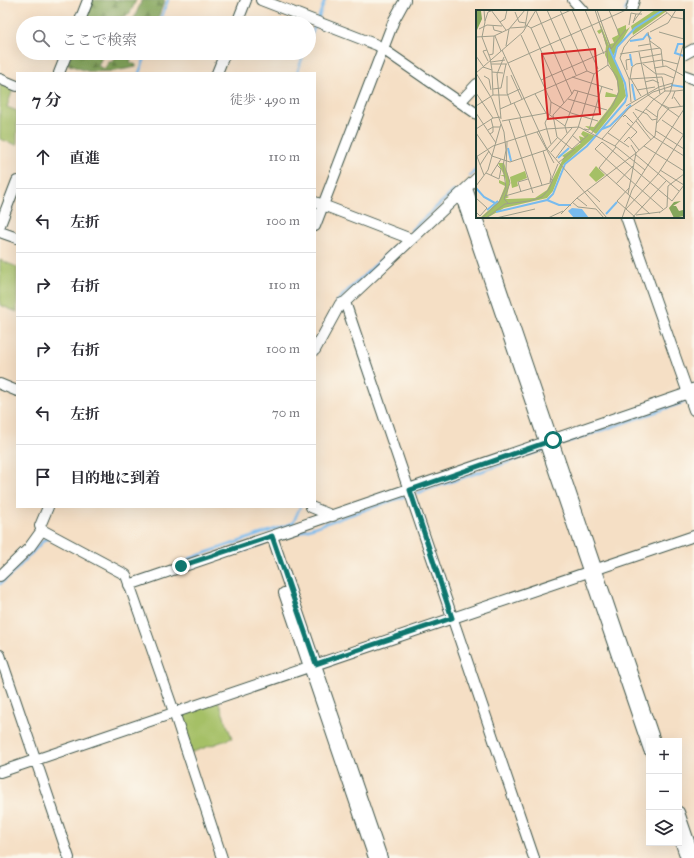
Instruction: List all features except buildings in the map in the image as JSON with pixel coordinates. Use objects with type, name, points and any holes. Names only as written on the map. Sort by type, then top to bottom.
[{"type":"street","points":[[82,16],[88,0]]},
{"type":"street","points":[[239,16],[246,0]]},
{"type":"street","points":[[261,0],[302,16]]},
{"type":"street","points":[[316,220],[319,204],[384,50],[394,20],[405,0]]},
{"type":"street","points":[[573,0],[583,10]]},
{"type":"street","points":[[630,10],[634,0]]},
{"type":"street","points":[[316,22],[376,45],[476,113]]},
{"type":"street","points":[[684,54],[694,49]]},
{"type":"street","points":[[60,72],[65,60]]},
{"type":"street","points":[[217,72],[222,60]]},
{"type":"street","points":[[684,75],[694,78]]},
{"type":"street","points":[[0,79],[16,86]]},
{"type":"street","points":[[460,102],[476,85]]},
{"type":"street","points":[[316,348],[340,304],[345,302],[476,179]]},
{"type":"street","points":[[0,224],[16,184]]},
{"type":"street","points":[[463,191],[593,571],[654,738]]},
{"type":"street","points":[[319,204],[411,239]]},
{"type":"street","points":[[626,218],[691,392],[694,410]]},
{"type":"street","points":[[0,232],[16,238]]},
{"type":"street","points":[[345,302],[534,858]]},
{"type":"street","points":[[0,384],[16,391]]},
{"type":"street","points":[[129,585],[410,490],[691,392]]},
{"type":"street","points":[[48,508],[40,526],[42,530],[126,575],[174,712],[222,858]]},
{"type":"street","points":[[313,508],[332,516]]},
{"type":"street","points":[[0,576],[29,548],[42,530]]},
{"type":"street","points":[[0,772],[694,536]]},
{"type":"street","points":[[269,537],[382,858]]},
{"type":"street","points":[[593,571],[646,740]]},
{"type":"street","points":[[0,655],[69,858]]},
{"type":"street","points":[[313,665],[374,858]]},
{"type":"street","points":[[682,821],[694,856]]},
{"type":"street","points":[[682,846],[686,858]]},
{"type":"green space","points":[[92,0],[136,0],[131,11],[126,16],[86,16]]},
{"type":"green space","points":[[142,0],[165,0],[159,16],[135,16]]},
{"type":"green space","points":[[69,60],[101,60],[98,66],[104,69],[109,62],[112,62],[113,60],[131,60],[130,62],[136,65],[136,67],[115,71],[90,72],[69,65]]},
{"type":"green space","points":[[0,84],[13,89],[7,107],[16,111],[16,145],[0,139]]},
{"type":"green space","points":[[0,260],[16,267],[16,312],[0,305]]},
{"type":"green space","points":[[218,700],[232,738],[190,753],[178,715]]},
{"type":"waterway","points":[[162,16],[168,0]]},
{"type":"waterway","points":[[318,19],[325,0]]},
{"type":"waterway","points":[[625,10],[628,0]]},
{"type":"waterway","points":[[139,72],[144,60]]},
{"type":"waterway","points":[[297,72],[302,60]]},
{"type":"waterway","points":[[470,176],[476,170]]},
{"type":"waterway","points":[[411,230],[454,191]]},
{"type":"waterway","points":[[337,302],[398,244]]},
{"type":"waterway","points":[[559,445],[685,402]]},
{"type":"waterway","points":[[418,493],[544,450]]},
{"type":"waterway","points":[[282,538],[406,496]]},
{"type":"waterway","points":[[188,559],[293,523],[300,508]]},
{"type":"waterway","points":[[0,584],[12,574],[45,539],[49,539]]},
{"type":"waterway","points":[[242,551],[263,544]]},
{"type":"route","points":[[181,566],[272,536],[316,664],[452,618],[410,490],[553,440]]}]
